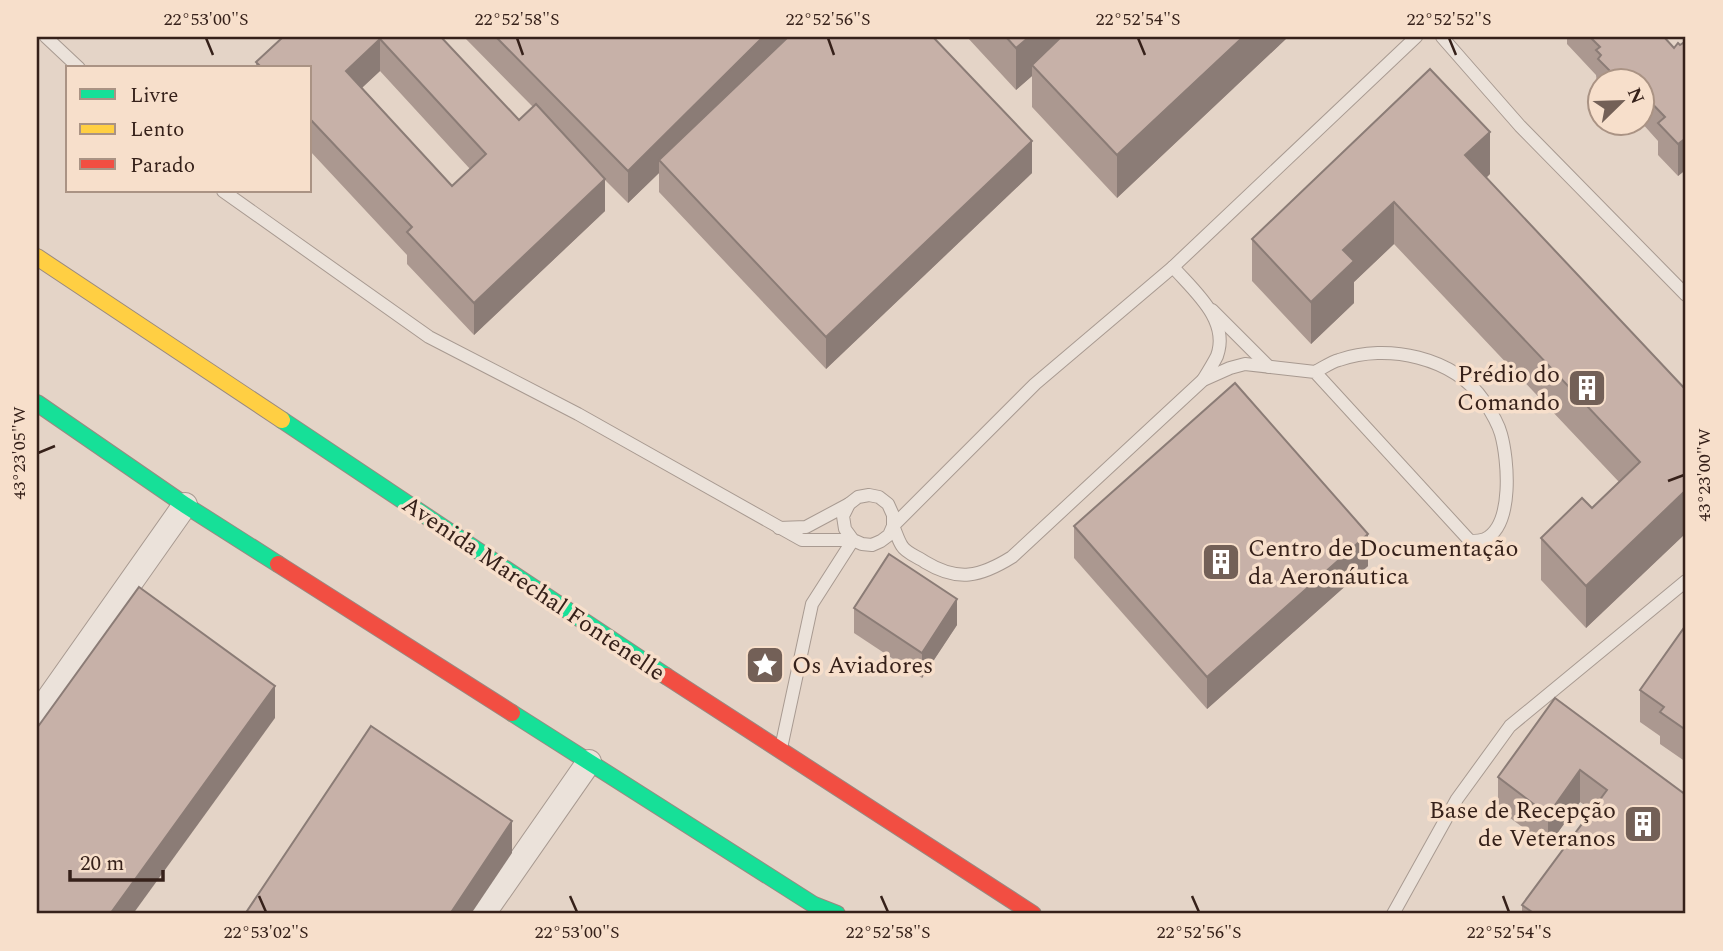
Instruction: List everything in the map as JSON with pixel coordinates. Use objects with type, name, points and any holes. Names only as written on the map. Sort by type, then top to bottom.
[{"type":"main road","name":"Avenida Marechal Fontenelle","points":[[37,257],[780,752],[1033,914]]},
{"type":"main road","points":[[37,403],[185,505],[820,911]]},
{"type":"street","points":[[37,715],[185,505]]},
{"type":"street","points":[[483,914],[589,762]]},
{"type":"lane","points":[[46,37],[77,66]]},
{"type":"lane","points":[[224,192],[429,337],[578,414],[779,528],[802,540],[853,540],[872,545],[889,535],[893,526],[1035,384],[1173,267],[1416,37]]},
{"type":"lane","points":[[1442,37],[1520,126],[1686,295]]},
{"type":"lane","points":[[1173,267],[1269,367]]},
{"type":"lane","points":[[779,528],[806,527],[858,497],[869,495],[879,497],[888,504],[893,515],[893,526],[903,548],[933,567],[957,576],[995,568],[1012,556],[1203,380],[1218,354],[1219,332],[1211,309]]},
{"type":"lane","points":[[1203,380],[1245,364],[1315,372],[1339,360],[1371,353],[1401,354],[1437,363],[1463,379],[1483,399],[1501,432],[1507,470],[1505,507],[1497,529],[1485,540],[1470,541],[1315,372]]},
{"type":"lane","points":[[849,504],[844,516],[845,529],[853,540]]},
{"type":"lane","points":[[780,752],[812,604],[853,540]]},
{"type":"lane","points":[[1393,914],[1457,799],[1510,726],[1539,709],[1686,581]]},
{"type":"building","points":[[283,37],[441,37],[519,120],[536,104],[605,179],[474,303],[407,232],[412,227],[312,121],[312,66],[260,66],[256,62]],"holes":[[[380,39],[486,154],[452,186],[346,71]]]},
{"type":"building","points":[[496,37],[763,37],[628,171]]},
{"type":"building","points":[[788,37],[933,37],[1032,141],[826,337],[659,160]]},
{"type":"building","points":[[1006,37],[1029,37],[1016,48]]},
{"type":"building","points":[[1061,37],[1243,37],[1117,155],[1032,65]]},
{"type":"building","points":[[1590,37],[1664,37],[1674,48],[1678,43],[1686,46],[1686,138],[1678,144],[1658,123],[1665,117],[1656,108],[1656,66],[1605,66],[1598,59],[1601,55],[1596,50],[1600,47]]},
{"type":"building","name":"Prédio do Comando","points":[[1430,69],[1490,132],[1465,155],[1686,390],[1686,490],[1586,586],[1541,538],[1582,498],[1592,508],[1640,462],[1394,202],[1343,250],[1354,261],[1311,302],[1252,239]]},
{"type":"building","name":"Centro de Documentação da Aeronáutica","points":[[1235,383],[1368,534],[1207,677],[1074,526]]},
{"type":"building","points":[[889,554],[957,599],[922,653],[854,608]]},
{"type":"building","points":[[139,587],[275,686],[110,914],[37,914],[37,728]]},
{"type":"building","points":[[1686,625],[1686,730],[1660,712],[1664,707],[1640,690]]},
{"type":"building","name":"Base de Recepção de Veteranos","points":[[1555,698],[1686,795],[1686,914],[1535,914],[1522,905],[1607,790],[1580,770],[1548,815],[1498,777]]},
{"type":"building","points":[[371,726],[512,821],[450,914],[245,914]]},
{"type":"traffic: fast","points":[[37,403],[185,505],[278,564]]},
{"type":"traffic: fast","points":[[282,420],[666,676]]},
{"type":"traffic: fast","points":[[512,713],[814,905],[837,914]]},
{"type":"traffic: slow","points":[[37,257],[282,420]]},
{"type":"traffic: jam","points":[[278,564],[512,713]]},
{"type":"traffic: jam","points":[[666,676],[1033,914]]},
{"type":"place","name":"Prédio do Comando","points":[[1587,388]]},
{"type":"place","name":"Centro de Documentação da Aeronáutica","points":[[1221,562]]},
{"type":"place","name":"Os Aviadores","points":[[765,665]]},
{"type":"place","name":"Base de Recepção de Veteranos","points":[[1643,824]]}]
